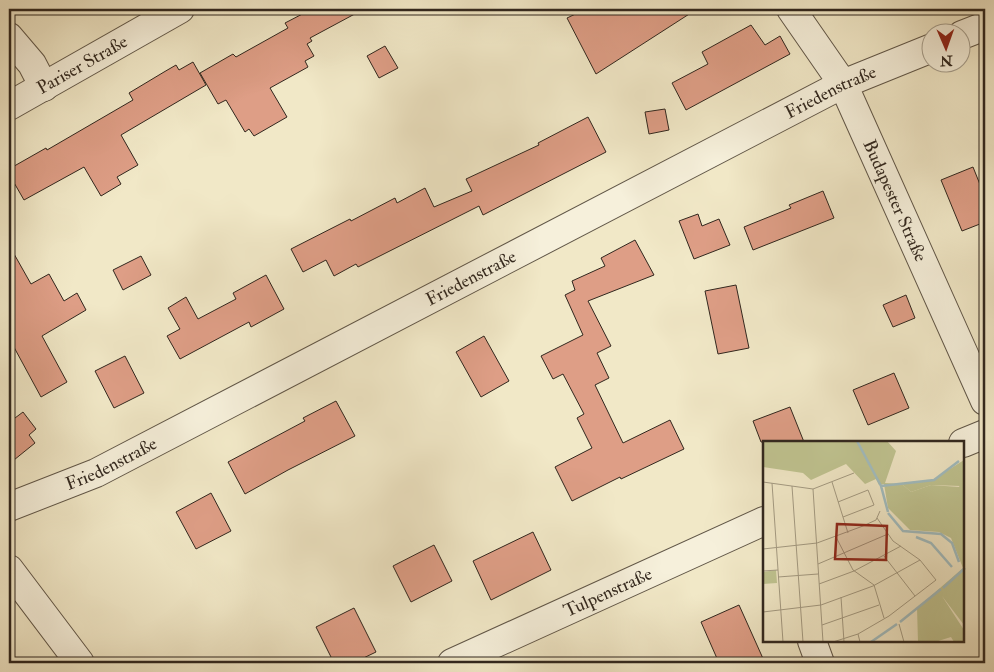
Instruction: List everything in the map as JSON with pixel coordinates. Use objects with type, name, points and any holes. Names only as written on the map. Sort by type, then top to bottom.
[{"type":"street","name":"Pariser Straße","points":[[9,106],[180,9]]},
{"type":"street","name":"Budapester Straße","points":[[791,9],[843,84],[985,401]]},
{"type":"street","points":[[972,31],[985,26]]},
{"type":"street","points":[[9,37],[32,64],[44,87]]},
{"type":"street","name":"Friedenstraße","points":[[9,507],[96,473],[843,84],[922,52]]},
{"type":"street","points":[[964,443],[985,434]]},
{"type":"street","name":"Tulpenstraße","points":[[452,663],[763,521]]},
{"type":"street","points":[[9,569],[80,663]]},
{"type":"street","points":[[812,642],[820,663]]},
{"type":"building","points":[[312,9],[364,9],[310,38],[312,41],[307,44],[314,56],[305,61],[308,67],[270,88],[287,117],[254,136],[249,129],[245,132],[226,100],[218,104],[200,73],[233,54],[236,57],[288,28],[285,23]]},
{"type":"building","points":[[586,9],[697,9],[596,74],[567,18]]},
{"type":"building","points":[[751,25],[765,45],[780,36],[790,54],[686,110],[672,83],[708,64],[702,52]]},
{"type":"building","points":[[385,46],[398,68],[379,78],[367,56]]},
{"type":"building","points":[[193,62],[206,85],[121,135],[138,165],[117,177],[121,184],[101,196],[84,167],[24,200],[9,174],[9,169],[46,148],[47,150],[133,100],[129,93],[176,65],[179,70]]},
{"type":"building","points":[[665,109],[669,130],[649,134],[645,112]]},
{"type":"building","points":[[588,117],[606,152],[483,215],[479,206],[358,267],[356,264],[334,276],[326,260],[303,272],[291,249],[395,198],[397,203],[425,188],[434,207],[472,191],[466,179],[539,145],[538,143]]},
{"type":"building","points":[[973,167],[985,197],[985,222],[962,231],[941,180]]},
{"type":"building","points":[[823,191],[834,218],[753,250],[744,227],[791,208],[789,205]]},
{"type":"building","points":[[698,214],[702,226],[719,219],[730,245],[694,259],[679,221]]},
{"type":"building","points":[[635,240],[654,275],[588,301],[611,346],[597,353],[609,378],[595,385],[623,443],[670,420],[684,449],[621,479],[620,477],[572,501],[555,467],[592,448],[577,418],[584,414],[563,374],[553,379],[541,356],[583,335],[565,295],[575,290],[572,281],[605,266],[601,258]]},
{"type":"building","points":[[9,245],[31,284],[49,274],[64,301],[77,293],[86,310],[42,336],[67,382],[41,397],[9,338]]},
{"type":"building","points":[[141,256],[151,275],[123,290],[113,270]]},
{"type":"building","points":[[266,275],[284,309],[251,327],[249,322],[180,359],[167,336],[180,329],[168,308],[186,297],[198,319],[236,299],[233,293]]},
{"type":"building","points":[[736,285],[749,348],[718,354],[705,291]]},
{"type":"building","points":[[906,295],[915,318],[893,327],[883,305]]},
{"type":"building","points":[[484,336],[509,381],[481,397],[456,352]]},
{"type":"building","points":[[125,356],[144,393],[114,408],[95,371]]},
{"type":"building","points":[[894,373],[909,408],[868,425],[853,390]]},
{"type":"building","points":[[336,401],[355,436],[245,494],[228,462],[305,421],[303,418]]},
{"type":"building","points":[[790,407],[804,441],[761,442],[753,421]]},
{"type":"building","points":[[9,410],[15,418],[23,412],[36,429],[29,435],[35,443],[9,464]]},
{"type":"building","points":[[211,493],[231,531],[196,549],[176,512]]},
{"type":"building","points":[[533,532],[551,570],[491,600],[473,561]]},
{"type":"building","points":[[434,545],[452,581],[411,602],[393,566]]},
{"type":"building","points":[[739,605],[765,663],[719,663],[701,622]]},
{"type":"building","points":[[354,608],[376,652],[353,663],[334,663],[316,627]]}]
